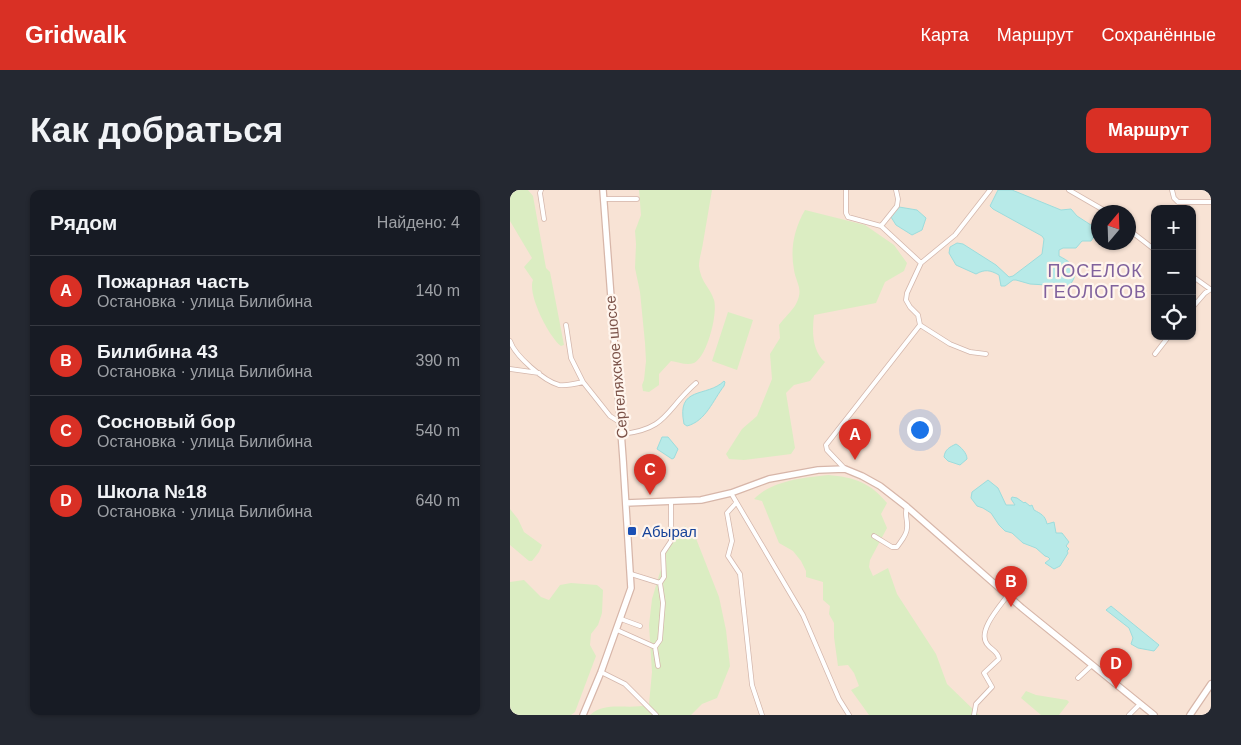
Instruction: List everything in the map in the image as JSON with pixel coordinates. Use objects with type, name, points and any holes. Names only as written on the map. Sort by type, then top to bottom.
[{"type":"main road","name":"Сергеляхское шоссе","points":[[583,715],[617,630],[631,588],[622,434],[603,190]]},
{"type":"main road","points":[[626,503],[701,500],[731,493],[769,479],[818,470],[845,469],[880,486],[907,507],[1008,595],[1154,715]]},
{"type":"main road","points":[[1190,715],[1211,684]]},
{"type":"street","points":[[541,190],[544,219]]},
{"type":"street","points":[[846,190],[846,213],[848,217],[881,226],[921,263]]},
{"type":"street","points":[[881,226],[897,206],[896,190]]},
{"type":"street","points":[[986,354],[970,352],[950,344],[920,325],[918,315],[906,300],[907,293],[921,263],[954,235],[990,190]]},
{"type":"street","points":[[1070,190],[1077,192],[1096,205]]},
{"type":"street","points":[[1172,190],[1174,198],[1178,202],[1211,202]]},
{"type":"street","points":[[603,199],[637,199]]},
{"type":"street","points":[[1136,235],[1151,247]]},
{"type":"street","points":[[1196,279],[1211,289],[1196,304]]},
{"type":"street","points":[[566,325],[570,358],[583,382],[610,416],[621,423]]},
{"type":"street","points":[[845,469],[828,450],[826,445],[920,325]]},
{"type":"street","points":[[1155,354],[1166,340]]},
{"type":"street","points":[[510,341],[517,354],[552,382],[568,385],[583,382]]},
{"type":"street","points":[[510,369],[539,373]]},
{"type":"street","points":[[622,434],[637,432],[654,426],[663,420],[696,383]]},
{"type":"street","points":[[731,493],[803,615],[839,699],[849,715]]},
{"type":"street","points":[[658,666],[655,647],[660,640],[663,603],[660,583],[664,577],[663,553],[671,541],[671,502]]},
{"type":"street","points":[[736,503],[727,513],[732,541],[728,556],[740,574],[749,667],[752,685],[762,715]]},
{"type":"street","points":[[874,536],[892,547],[897,547],[906,533],[905,512],[907,507]]},
{"type":"street","points":[[631,574],[660,583]]},
{"type":"street","points":[[974,715],[976,704],[992,687],[984,673],[999,659],[998,654],[987,645],[984,635],[986,627],[1008,595]]},
{"type":"street","points":[[621,619],[640,626]]},
{"type":"street","points":[[617,630],[655,647]]},
{"type":"street","points":[[1078,678],[1092,665]]},
{"type":"street","points":[[601,672],[625,684],[656,715]]},
{"type":"street","points":[[1129,715],[1140,704]]},
{"type":"shaded area","points":[[510,190],[1211,190],[1211,715],[510,715]]},
{"type":"green space","points":[[510,190],[528,190],[533,196],[546,268],[550,272],[564,345],[561,346],[551,334],[536,305],[533,295],[533,280],[524,267],[532,258],[510,221]]},
{"type":"green space","points":[[639,190],[712,190],[699,266],[702,277],[714,300],[713,325],[707,344],[699,359],[694,363],[688,364],[671,361],[659,374],[659,385],[649,392],[643,391],[642,385],[646,361],[645,343],[640,292],[635,268],[635,231],[641,215]]},
{"type":"green space","points":[[805,210],[865,225],[894,245],[907,263],[904,271],[885,282],[876,303],[814,315],[813,334],[815,347],[825,362],[810,381],[794,385],[786,393],[795,448],[791,454],[744,460],[729,459],[726,454],[742,429],[757,416],[772,379],[770,354],[780,338],[779,325],[798,299],[799,290],[794,270],[793,247],[798,224]]},
{"type":"green space","points":[[728,312],[753,320],[737,370],[712,361]]},
{"type":"green space","points":[[828,475],[846,477],[861,482],[875,490],[887,503],[881,514],[887,528],[870,560],[869,567],[873,576],[888,568],[897,594],[936,654],[947,684],[979,715],[869,715],[851,690],[859,686],[854,673],[848,665],[838,666],[834,623],[829,614],[830,606],[823,600],[823,582],[806,577],[806,571],[801,561],[793,551],[779,543],[762,501],[754,499],[779,484]]},
{"type":"green space","points":[[510,509],[518,519],[524,532],[542,545],[532,561],[529,561],[510,545]]},
{"type":"green space","points":[[685,526],[694,533],[719,597],[726,630],[730,666],[717,698],[702,704],[691,715],[590,715],[603,708],[634,707],[649,704],[652,672],[649,625],[652,599],[666,552]]},
{"type":"green space","points":[[524,580],[541,597],[549,600],[560,585],[571,583],[597,585],[603,590],[602,613],[598,625],[591,634],[590,645],[596,656],[575,712],[571,715],[510,715],[510,582]]},
{"type":"green space","points":[[1026,691],[1069,702],[1059,715],[1041,715],[1021,698]]},
{"type":"water","points":[[998,190],[1012,190],[1061,210],[1071,209],[1077,216],[1091,225],[1091,241],[1082,241],[1076,248],[1063,248],[1059,250],[1059,256],[1070,263],[1075,271],[1073,280],[1065,291],[1057,291],[1046,285],[1030,284],[1016,280],[1001,286],[999,275],[996,273],[982,271],[976,274],[956,265],[949,253],[950,247],[957,243],[963,244],[996,265],[1009,277],[1042,254],[1044,239],[1042,236],[990,206]]},
{"type":"water","points":[[899,207],[917,210],[926,218],[922,230],[912,235],[896,225],[891,217]]},
{"type":"water","points":[[724,381],[724,386],[704,415],[694,423],[687,426],[684,424],[684,403],[695,394],[717,386]]},
{"type":"water","points":[[662,437],[668,437],[678,449],[674,458],[672,459],[657,449]]},
{"type":"water","points":[[956,444],[967,457],[960,465],[948,461],[944,457],[947,450]]},
{"type":"water","points":[[988,480],[998,488],[1006,505],[1015,505],[1011,499],[1012,497],[1017,498],[1030,506],[1032,505],[1034,510],[1044,517],[1047,524],[1054,522],[1056,533],[1062,533],[1069,542],[1066,546],[1069,549],[1068,553],[1060,566],[1054,569],[1045,563],[1050,559],[1048,557],[1036,548],[1023,543],[1012,533],[1005,531],[991,513],[977,506],[971,498],[972,492]]},
{"type":"water","points":[[1111,606],[1159,645],[1154,651],[1138,648],[1131,644],[1133,638],[1129,628],[1106,610]]},
{"type":"place","name":"Пожарная часть","points":[[855,460]]},
{"type":"place","name":"Сосновый бор","points":[[650,495]]},
{"type":"place","name":"Абырал","points":[[632,531]]},
{"type":"place","name":"Билибина 43","points":[[1011,607]]},
{"type":"place","name":"Школа №18","points":[[1116,689]]},
{"type":"district","name":"ПОСЕЛОК ГЕОЛОГОВ","points":[[1095,281]]}]
